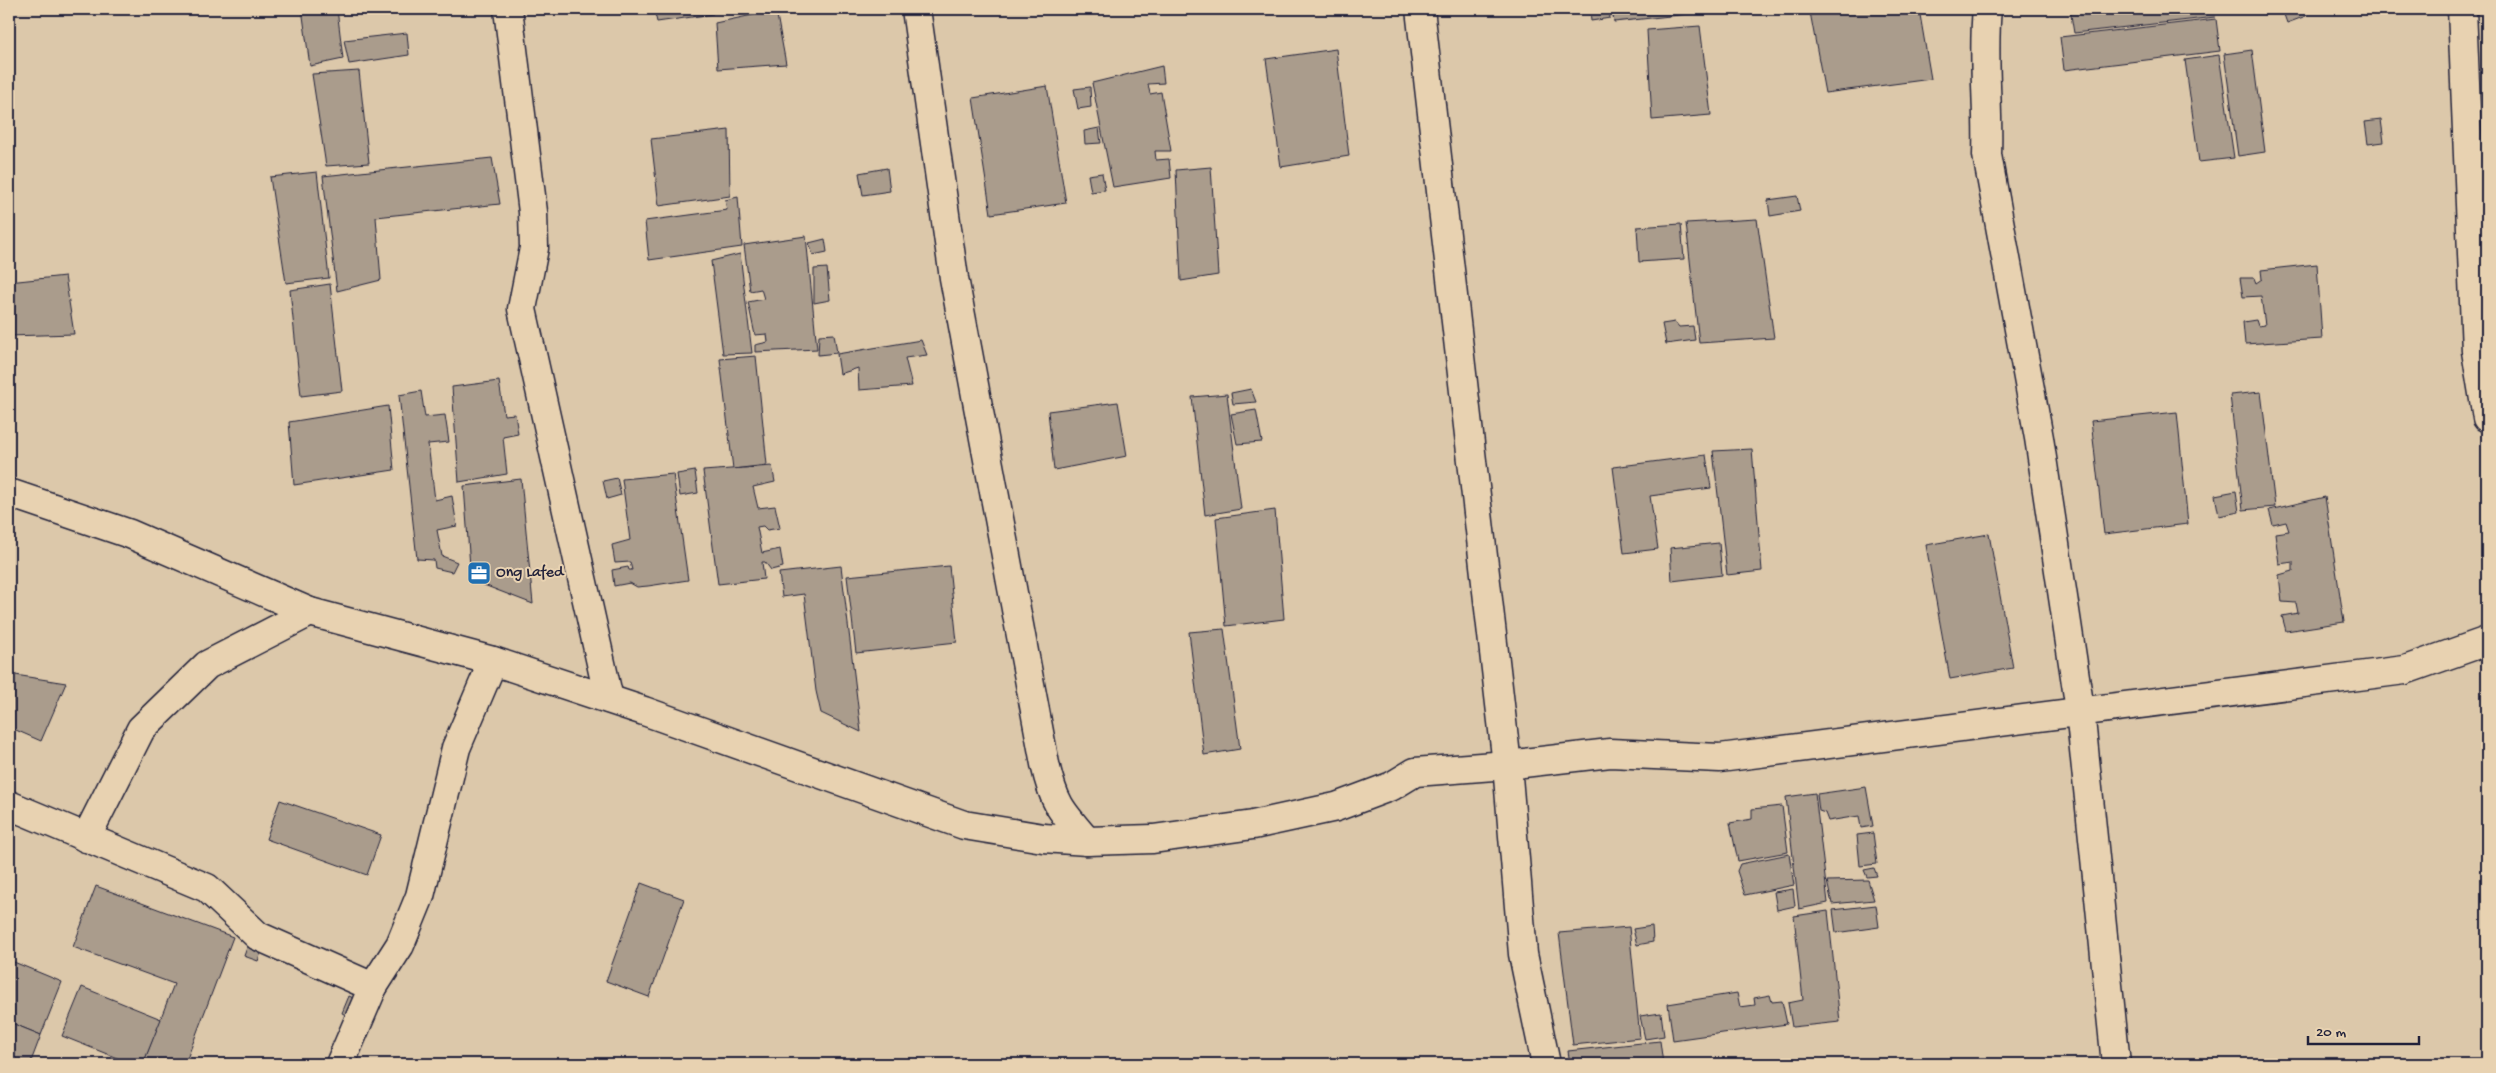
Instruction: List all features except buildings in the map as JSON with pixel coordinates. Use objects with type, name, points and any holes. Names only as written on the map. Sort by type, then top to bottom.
[{"type":"street","points":[[508,9],[532,212],[534,248],[522,309],[609,699]]},
{"type":"street","points":[[916,9],[954,278],[1045,764],[1051,790],[1059,808],[1087,841]]},
{"type":"street","points":[[1420,9],[1507,765],[1523,954],[1546,1064]]},
{"type":"street","points":[[1988,9],[1985,32],[1988,117],[1987,156],[2039,438],[2080,710],[2116,1064]]},
{"type":"street","points":[[2462,9],[2476,351],[2487,418]]},
{"type":"street","points":[[9,493],[130,534],[310,612],[493,661],[609,699],[964,825],[1043,838],[1087,841],[1153,839],[1253,825],[1336,807],[1392,786],[1415,772],[1507,765],[1610,753],[1720,758],[2080,710],[2405,670],[2487,641]]},
{"type":"street","points":[[86,838],[141,729],[208,665],[310,612]]},
{"type":"street","points":[[340,1064],[373,987],[400,945],[420,896],[456,748],[493,661]]},
{"type":"street","points":[[9,805],[208,888],[258,936],[373,987]]},
{"type":"place","name":"Ong Lafed","points":[[479,573]]}]
